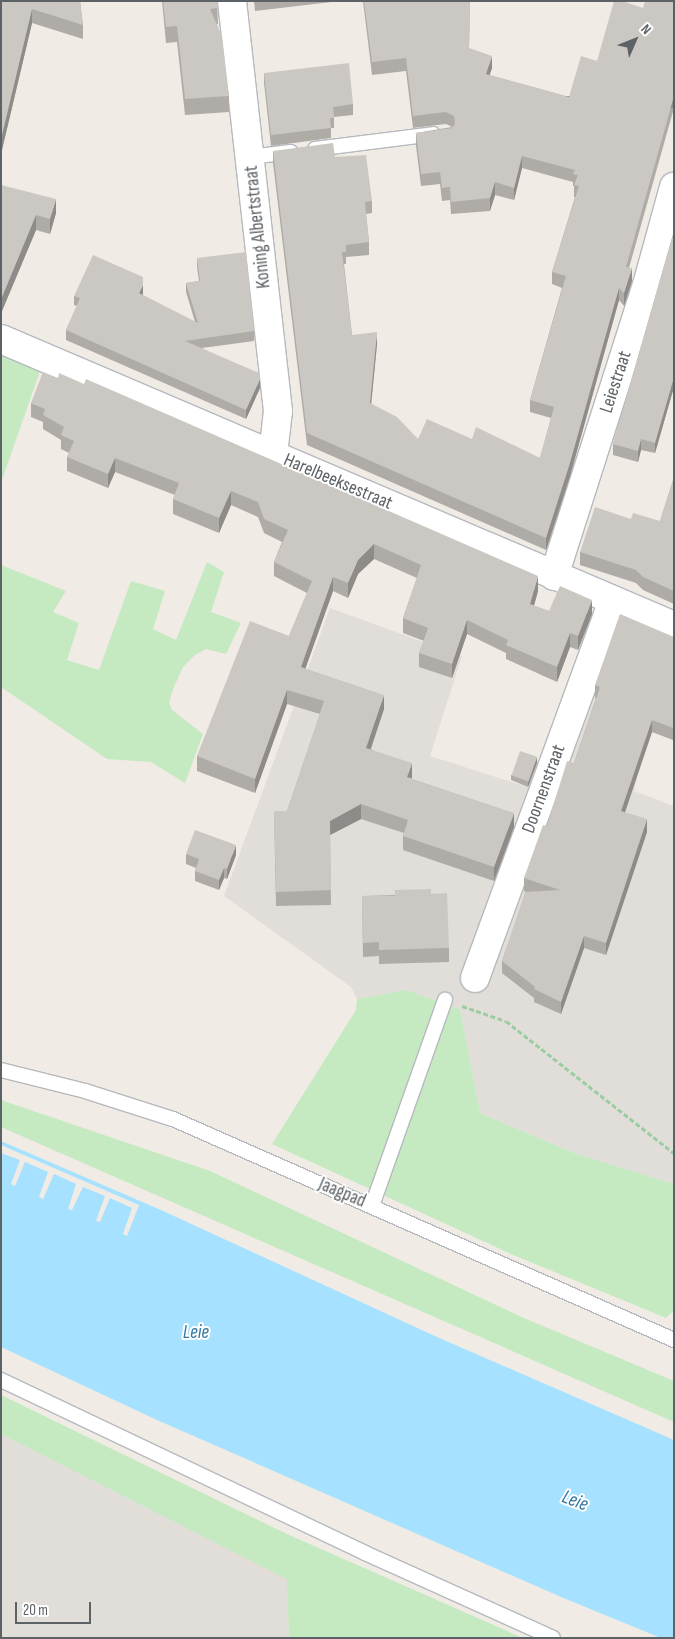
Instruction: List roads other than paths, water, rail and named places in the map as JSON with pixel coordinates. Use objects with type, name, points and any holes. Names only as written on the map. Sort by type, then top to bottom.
[{"type":"street","name":"Koning Albertstraat","points":[[232,1],[278,411],[273,454]]},
{"type":"street","name":"Leiestraat","points":[[554,576],[647,285],[674,187]]},
{"type":"street","name":"Harelbeeksestraat","points":[[1,340],[674,626]]},
{"type":"street","name":"Doornenstraat","points":[[475,978],[613,601]]},
{"type":"lane","points":[[250,157],[446,133]]},
{"type":"lane","points":[[372,1206],[445,1000]]},
{"type":"lane","name":"Jaagpad","points":[[1,1070],[85,1091],[173,1118],[674,1340]]},
{"type":"lane","points":[[1,1380],[366,1553],[553,1638]]},
{"type":"water","name":"Leie","points":[[1,1141],[161,1210],[437,1337],[674,1440],[674,1638],[661,1638],[561,1597],[157,1420],[1,1347]]}]
